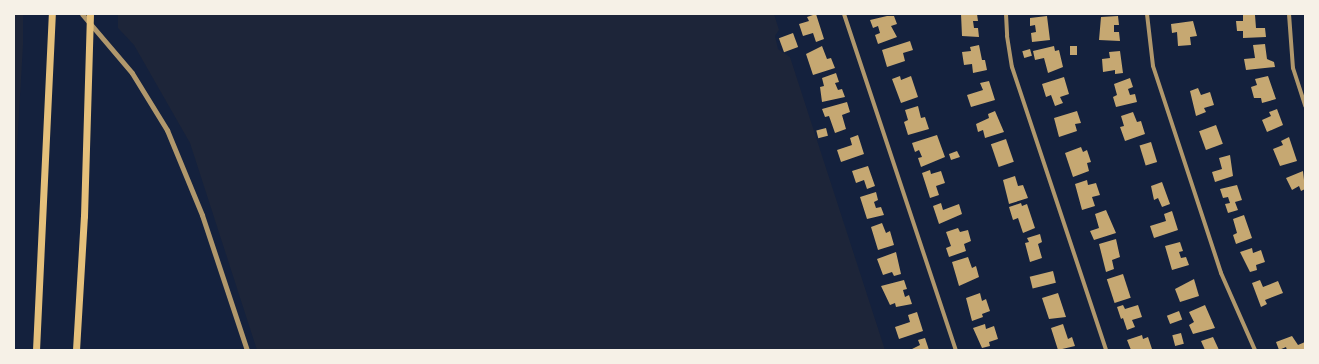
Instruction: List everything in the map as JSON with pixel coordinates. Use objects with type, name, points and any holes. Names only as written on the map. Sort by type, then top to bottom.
[{"type":"highway","points":[[36,350],[52,14]]},
{"type":"highway","points":[[76,350],[89,77],[90,14]]},
{"type":"street","points":[[82,14],[132,73],[167,130],[202,215],[247,350]]},
{"type":"street","points":[[844,14],[956,350]]},
{"type":"street","points":[[1006,14],[1006,36],[1012,67],[1106,350]]},
{"type":"street","points":[[1147,14],[1149,46],[1160,89],[1221,273],[1255,350]]},
{"type":"street","points":[[1289,14],[1293,68],[1305,106]]},
{"type":"shaded area","points":[[14,14],[23,14],[23,45],[14,199]]},
{"type":"shaded area","points":[[118,14],[774,14],[779,30],[775,36],[778,49],[790,57],[885,350],[257,350],[190,143],[134,45],[118,28]]},
{"type":"building","points":[[816,14],[824,39],[816,42],[813,33],[803,36],[799,24],[809,21],[807,17]]},
{"type":"building","points":[[961,14],[977,14],[978,21],[973,21],[974,28],[978,28],[979,37],[962,36]]},
{"type":"building","points":[[1243,15],[1255,15],[1256,28],[1265,28],[1266,37],[1243,38],[1243,31],[1237,31],[1236,21],[1243,21]]},
{"type":"building","points":[[894,16],[897,24],[891,26],[897,37],[878,44],[875,35],[880,33],[878,26],[873,28],[870,20]]},
{"type":"building","points":[[1047,16],[1050,40],[1032,42],[1031,33],[1036,32],[1035,25],[1030,26],[1030,18]]},
{"type":"building","points":[[1118,16],[1119,25],[1114,25],[1114,32],[1119,32],[1120,41],[1099,40],[1101,17]]},
{"type":"building","points":[[1193,21],[1197,36],[1190,37],[1191,45],[1178,46],[1177,32],[1172,33],[1171,24]]},
{"type":"building","points":[[793,33],[798,47],[784,52],[779,38]]},
{"type":"building","points":[[910,41],[913,50],[903,53],[905,61],[887,67],[882,50]]},
{"type":"building","points":[[1265,44],[1267,59],[1274,62],[1275,67],[1246,70],[1244,59],[1255,58],[1253,45]]},
{"type":"building","points":[[979,45],[982,60],[985,60],[987,70],[973,73],[972,64],[964,65],[962,52],[971,51],[970,47]]},
{"type":"building","points":[[822,46],[827,59],[831,58],[835,68],[813,75],[806,54]]},
{"type":"building","points":[[1054,46],[1055,51],[1059,50],[1063,67],[1048,73],[1044,58],[1035,60],[1033,51]]},
{"type":"building","points":[[1070,46],[1077,46],[1077,55],[1070,55]]},
{"type":"building","points":[[1030,49],[1032,56],[1024,58],[1022,51]]},
{"type":"building","points":[[1120,51],[1123,73],[1115,74],[1115,70],[1103,72],[1102,59],[1110,58],[1109,52]]},
{"type":"building","points":[[836,73],[839,82],[835,83],[838,90],[842,89],[845,97],[822,102],[820,87],[824,86],[822,78]]},
{"type":"building","points":[[900,76],[901,80],[911,76],[918,97],[901,103],[892,79]]},
{"type":"building","points":[[1268,76],[1276,99],[1262,103],[1261,98],[1254,98],[1251,87],[1257,85],[1255,79]]},
{"type":"building","points":[[1064,77],[1069,94],[1060,97],[1063,103],[1055,106],[1051,95],[1046,97],[1042,84]]},
{"type":"building","points":[[1130,78],[1133,87],[1128,89],[1130,95],[1135,94],[1137,102],[1116,107],[1113,97],[1117,95],[1114,84]]},
{"type":"building","points":[[989,81],[995,100],[971,107],[967,95],[983,90],[980,83]]},
{"type":"building","points":[[1198,88],[1201,95],[1210,92],[1214,105],[1204,108],[1206,112],[1196,116],[1190,91]]},
{"type":"building","points":[[847,102],[850,112],[842,115],[846,129],[835,133],[829,116],[825,117],[822,109]]},
{"type":"building","points":[[918,106],[921,118],[925,117],[929,129],[908,135],[904,122],[908,120],[905,110]]},
{"type":"building","points":[[1277,109],[1283,125],[1267,132],[1262,120],[1271,116],[1269,112]]},
{"type":"building","points":[[995,111],[1004,132],[985,138],[983,130],[978,132],[976,124],[989,118],[988,114]]},
{"type":"building","points":[[1077,111],[1081,123],[1075,124],[1077,131],[1059,137],[1054,118]]},
{"type":"building","points":[[1133,112],[1137,122],[1141,121],[1145,134],[1125,141],[1120,127],[1124,126],[1121,116]]},
{"type":"building","points":[[1216,125],[1223,144],[1206,150],[1199,131]]},
{"type":"building","points":[[826,128],[828,136],[818,138],[816,130]]},
{"type":"building","points":[[858,135],[864,154],[841,162],[837,150],[852,145],[850,138]]},
{"type":"building","points":[[937,135],[945,157],[921,167],[918,158],[922,157],[919,150],[915,152],[912,143]]},
{"type":"building","points":[[1289,137],[1297,161],[1280,166],[1273,149],[1283,145],[1281,141]]},
{"type":"building","points":[[1006,139],[1014,162],[999,167],[991,144]]},
{"type":"building","points":[[1151,142],[1157,162],[1146,166],[1140,146]]},
{"type":"building","points":[[1081,147],[1083,152],[1087,150],[1091,162],[1087,163],[1089,171],[1073,177],[1065,153]]},
{"type":"building","points":[[957,151],[960,157],[951,160],[949,154]]},
{"type":"building","points":[[1230,155],[1233,176],[1215,182],[1212,172],[1222,169],[1219,158]]},
{"type":"building","points":[[868,166],[875,186],[867,189],[864,180],[856,183],[852,171]]},
{"type":"building","points":[[930,170],[931,174],[941,171],[945,183],[936,186],[939,195],[930,198],[922,173]]},
{"type":"building","points":[[1303,171],[1305,189],[1301,191],[1299,186],[1292,190],[1286,178]]},
{"type":"building","points":[[1015,176],[1018,186],[1023,185],[1028,198],[1009,204],[1003,180]]},
{"type":"building","points":[[1087,180],[1088,185],[1096,183],[1100,195],[1092,197],[1095,206],[1082,210],[1075,184]]},
{"type":"building","points":[[1162,182],[1170,204],[1162,207],[1158,198],[1154,200],[1151,186]]},
{"type":"building","points":[[1237,185],[1242,200],[1235,202],[1238,210],[1228,213],[1225,204],[1230,203],[1228,197],[1223,198],[1220,189]]},
{"type":"building","points":[[876,192],[878,200],[874,202],[876,208],[881,207],[884,215],[867,219],[860,197]]},
{"type":"building","points":[[941,203],[943,210],[959,204],[962,214],[939,224],[933,206]]},
{"type":"building","points":[[1021,203],[1022,206],[1027,204],[1035,228],[1023,233],[1018,218],[1013,220],[1009,207]]},
{"type":"building","points":[[1106,210],[1116,233],[1094,240],[1090,231],[1099,228],[1095,214]]},
{"type":"building","points":[[1172,211],[1178,230],[1154,238],[1150,226],[1166,221],[1164,214]]},
{"type":"building","points":[[1244,215],[1252,238],[1236,244],[1233,235],[1237,233],[1233,219]]},
{"type":"building","points":[[882,223],[886,233],[890,231],[894,245],[878,250],[871,227]]},
{"type":"building","points":[[958,228],[960,232],[968,230],[971,241],[964,244],[966,251],[949,257],[946,248],[951,246],[946,232]]},
{"type":"building","points":[[1040,234],[1042,242],[1038,244],[1042,258],[1030,262],[1025,243],[1029,242],[1027,238]]},
{"type":"building","points":[[1116,239],[1120,257],[1112,260],[1114,269],[1106,272],[1099,244]]},
{"type":"building","points":[[1180,242],[1183,251],[1179,252],[1181,258],[1186,257],[1189,265],[1172,270],[1165,246]]},
{"type":"building","points":[[1252,248],[1253,253],[1261,250],[1265,262],[1256,265],[1257,270],[1250,272],[1240,252]]},
{"type":"building","points":[[896,252],[901,274],[894,276],[892,272],[883,275],[877,259]]},
{"type":"building","points":[[968,257],[972,268],[976,266],[979,277],[959,286],[952,262]]},
{"type":"building","points":[[1053,271],[1056,283],[1033,288],[1030,277]]},
{"type":"building","points":[[1123,274],[1131,298],[1115,303],[1107,279]]},
{"type":"building","points":[[1194,279],[1199,296],[1180,302],[1175,289]]},
{"type":"building","points":[[904,280],[907,289],[903,290],[905,297],[909,295],[912,304],[896,307],[895,303],[890,305],[881,286]]},
{"type":"building","points":[[1260,280],[1263,287],[1278,281],[1283,293],[1265,300],[1267,304],[1261,307],[1252,283]]},
{"type":"building","points":[[980,293],[982,301],[986,299],[990,311],[982,314],[983,317],[972,321],[966,298]]},
{"type":"building","points":[[1058,293],[1066,317],[1049,319],[1042,298]]},
{"type":"building","points":[[1123,305],[1125,309],[1138,305],[1142,317],[1132,320],[1135,327],[1127,330],[1117,307]]},
{"type":"building","points":[[1205,305],[1215,328],[1193,334],[1189,325],[1194,322],[1189,312]]},
{"type":"building","points":[[1179,311],[1182,319],[1170,324],[1167,316]]},
{"type":"building","points":[[917,312],[923,331],[899,339],[895,327],[910,322],[908,315]]},
{"type":"building","points":[[985,324],[986,329],[994,326],[998,339],[989,342],[990,346],[982,348],[973,328]]},
{"type":"building","points":[[1063,324],[1068,339],[1072,337],[1075,346],[1058,350],[1051,328]]},
{"type":"building","points":[[1181,333],[1184,344],[1175,346],[1172,335]]},
{"type":"building","points":[[1142,335],[1143,339],[1148,337],[1152,349],[1131,350],[1127,340]]},
{"type":"building","points":[[1292,336],[1298,345],[1305,342],[1305,350],[1287,350],[1286,347],[1279,350],[1276,342]]},
{"type":"building","points":[[1213,337],[1219,350],[1205,350],[1201,341]]},
{"type":"building","points":[[925,338],[929,350],[910,350],[920,345],[918,340]]}]
